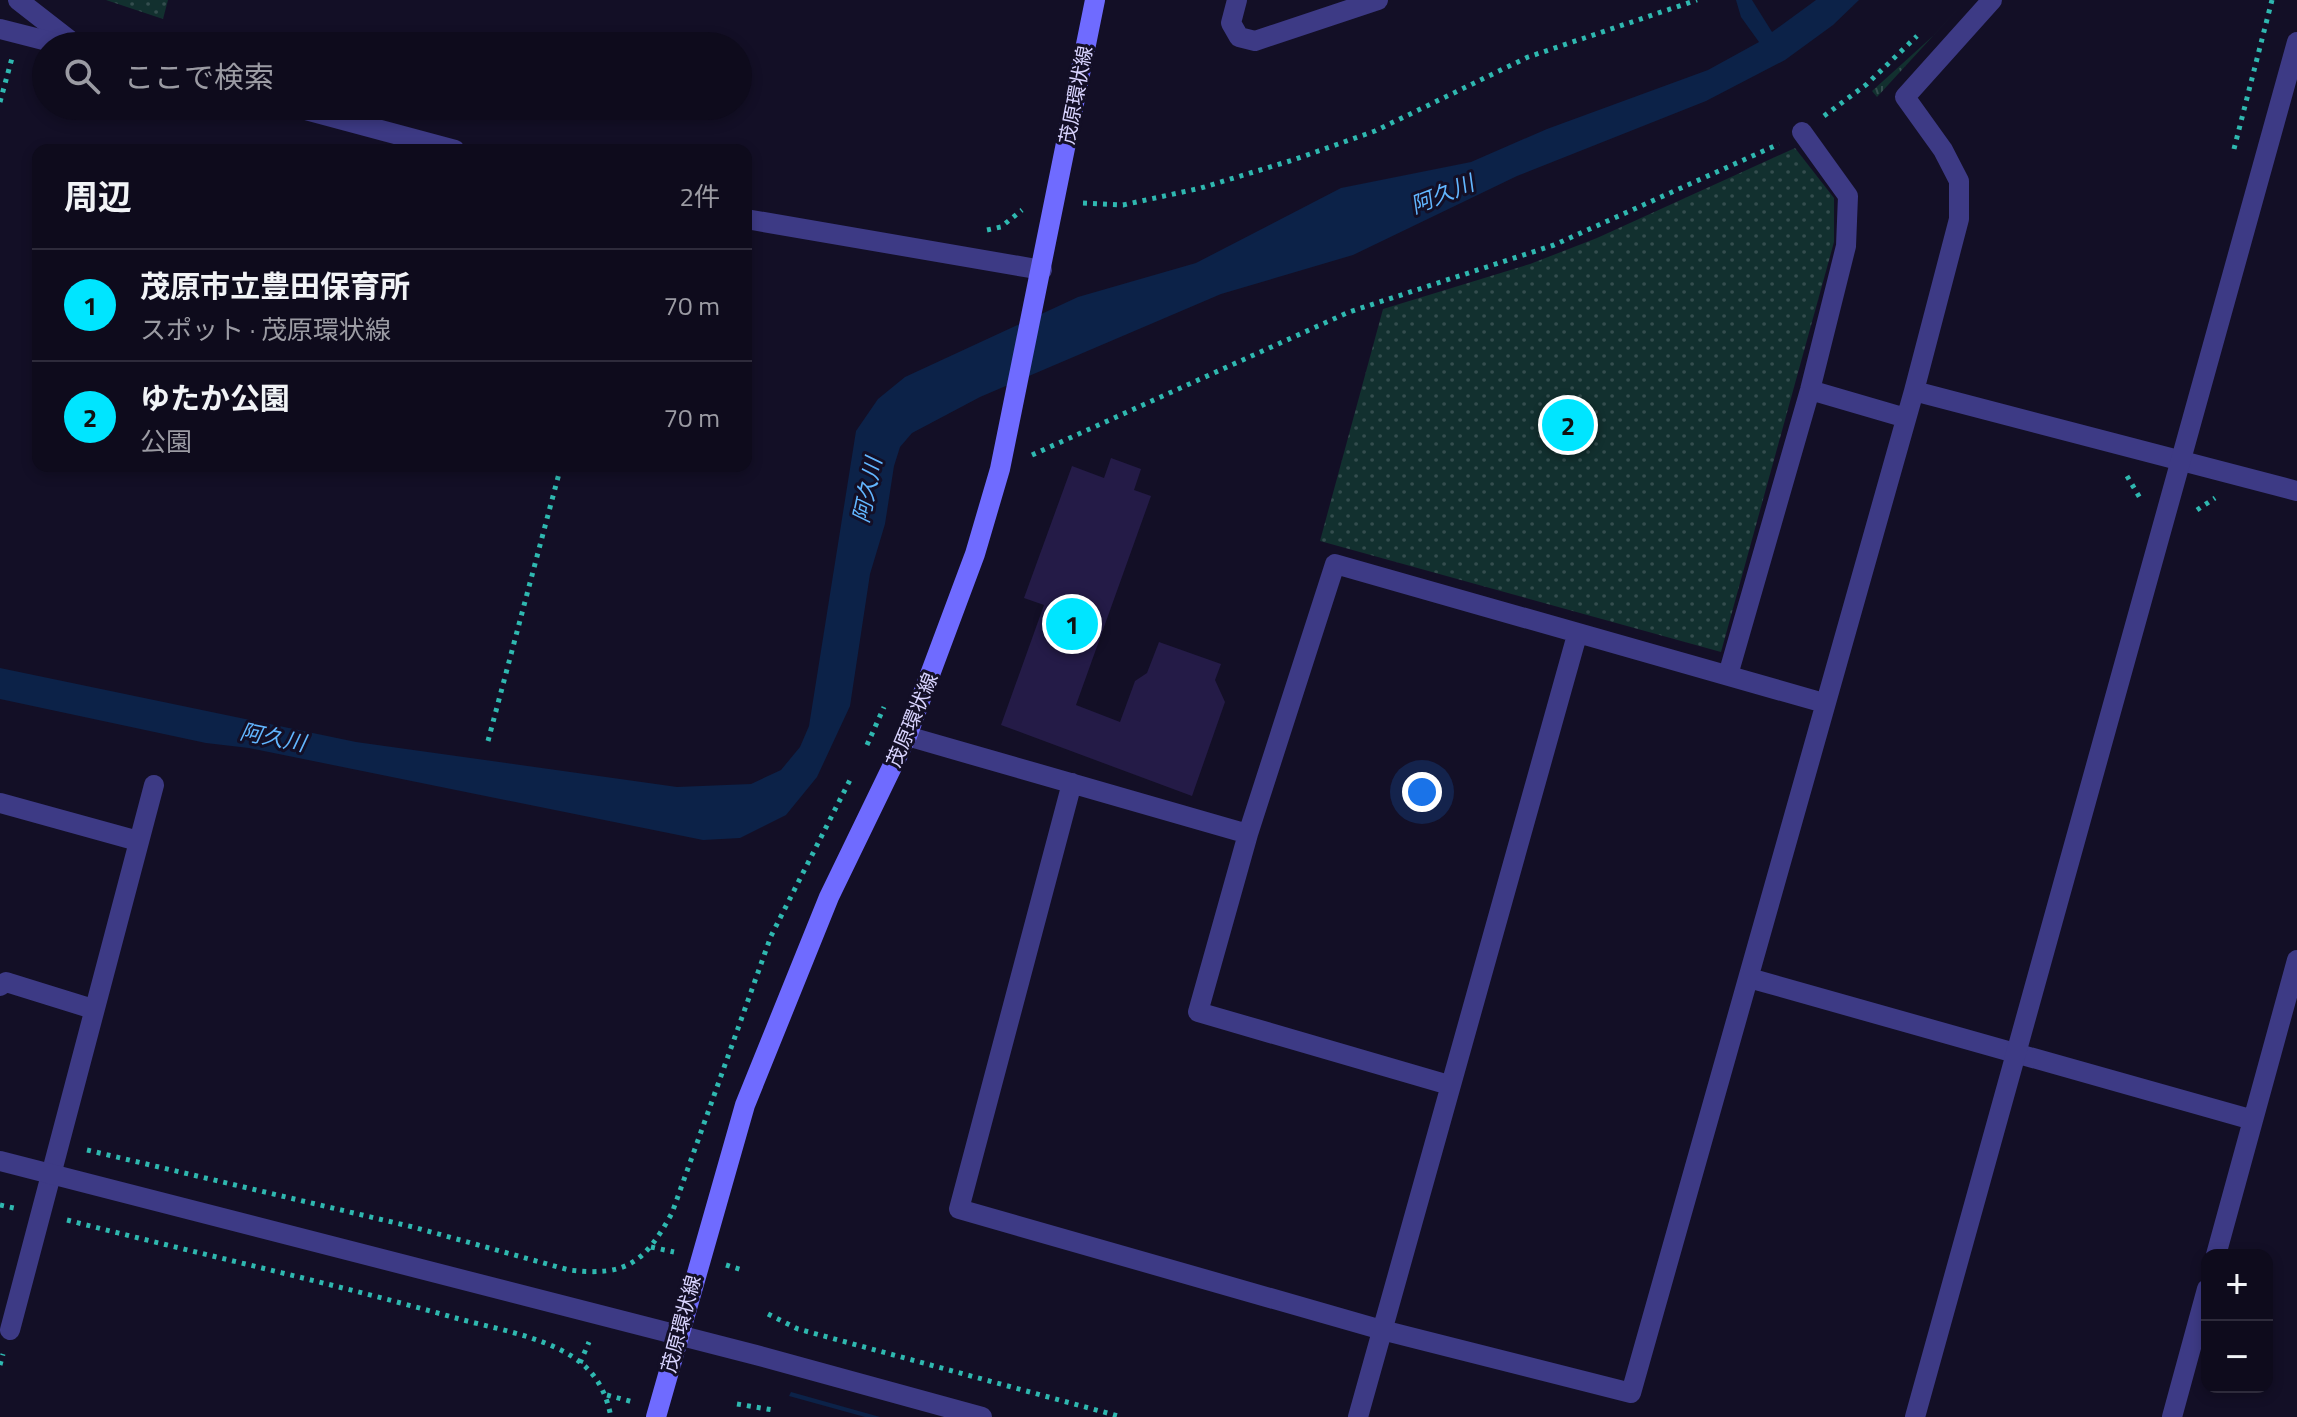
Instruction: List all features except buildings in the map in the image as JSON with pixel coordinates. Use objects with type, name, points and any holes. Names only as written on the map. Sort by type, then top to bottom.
[{"type":"main road","name":"茂原環状線","points":[[656,1417],[726,1166],[769,1041],[829,897],[907,736],[950,626],[1000,469],[1095,0]]},
{"type":"street","points":[[18,0],[59,32]]},
{"type":"street","points":[[1237,0],[1231,23],[1239,37],[1255,41],[1378,0]]},
{"type":"street","points":[[1072,783],[959,1209],[1382,1330],[1631,1393],[1914,391],[1961,200],[1959,181],[1943,150],[1905,97],[1992,0]]},
{"type":"street","points":[[9,32],[32,38]]},
{"type":"street","points":[[1915,1417],[2297,42]]},
{"type":"street","points":[[343,120],[433,144]]},
{"type":"street","points":[[1728,675],[1810,390],[1846,246],[1848,196],[1802,132]]},
{"type":"street","points":[[752,220],[1042,270]]},
{"type":"street","points":[[1810,390],[1906,418]]},
{"type":"street","points":[[1914,391],[2297,491]]},
{"type":"street","points":[[1449,1085],[1198,1012],[1248,834],[1335,564],[1824,703]]},
{"type":"street","points":[[1358,1417],[1577,635]]},
{"type":"street","points":[[907,736],[1248,834]]},
{"type":"street","points":[[10,1330],[154,785]]},
{"type":"street","points":[[0,803],[138,841]]},
{"type":"street","points":[[2218,1249],[2297,960]]},
{"type":"street","points":[[1749,978],[2253,1120]]},
{"type":"street","points":[[0,986],[6,982],[93,1009]]},
{"type":"street","points":[[0,1161],[982,1417]]},
{"type":"street","points":[[2180,1415],[2201,1317]]},
{"type":"path","points":[[984,231],[1001,227],[1014,218],[1032,193],[1123,205],[1201,188],[1293,160],[1375,131],[1528,57],[1697,0]]},
{"type":"path","points":[[2233,155],[2272,0]]},
{"type":"path","points":[[1031,456],[1349,312],[1554,245],[1759,155],[1802,132],[1867,84],[1924,29]]},
{"type":"path","points":[[0,102],[9,32]]},
{"type":"path","points":[[2132,484],[2142,450]]},
{"type":"path","points":[[488,741],[559,472]]},
{"type":"path","points":[[862,757],[887,699]]},
{"type":"path","points":[[57,1149],[82,1148],[316,1204],[569,1270],[595,1273],[634,1264],[658,1238],[672,1213],[771,936],[855,770]]},
{"type":"path","points":[[0,1205],[382,1298],[539,1342],[573,1357],[592,1373],[607,1395],[611,1417]]},
{"type":"path","points":[[768,1314],[798,1329],[1122,1417]]},
{"type":"path","points":[[737,1404],[773,1410]]},
{"type":"green space","points":[[106,0],[168,0],[163,19]]},
{"type":"green space","points":[[1933,36],[1877,97],[1872,91]]},
{"type":"green space","points":[[1795,148],[1834,198],[1834,242],[1721,652],[1320,541],[1383,309],[1530,264],[1597,238]]},
{"type":"water","name":"阿久川","points":[[1736,0],[1752,0],[1772,32],[1816,0],[1859,0],[1833,25],[1785,60],[1706,101],[1517,176],[1353,255],[1221,294],[980,397],[912,433],[900,447],[894,466],[885,524],[870,574],[850,706],[817,777],[786,815],[740,838],[703,840],[249,748],[206,743],[0,699],[0,668],[356,742],[677,787],[751,784],[781,770],[800,747],[809,726],[856,431],[878,399],[905,377],[1078,297],[1196,263],[1341,188],[1471,162],[1547,129],[1708,70],[1759,42],[1741,17]]},
{"type":"water","points":[[791,1392],[880,1417],[865,1417],[789,1396]]},
{"type":"place","name":"ゆたか公園","points":[[1568,425]]},
{"type":"place","name":"茂原市立豊田保育所","points":[[1072,624]]}]
